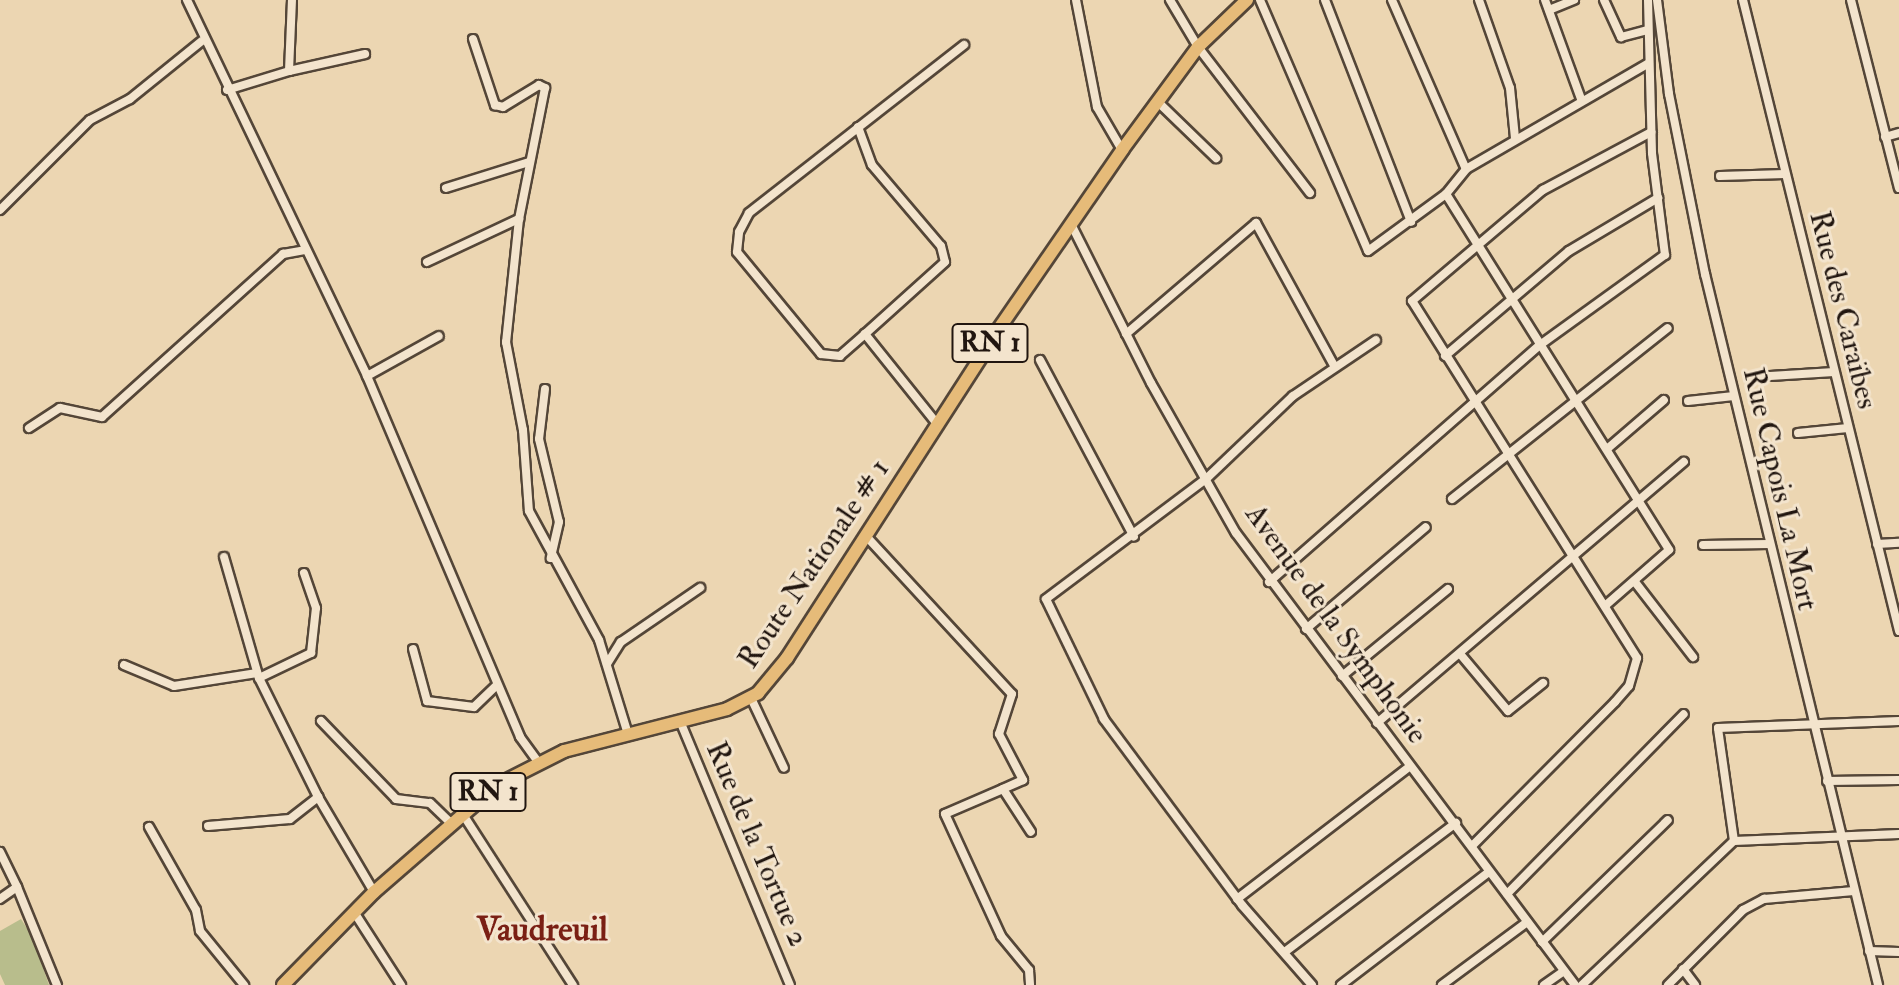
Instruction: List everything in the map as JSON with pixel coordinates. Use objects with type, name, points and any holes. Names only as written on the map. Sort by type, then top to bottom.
[{"type":"main road","name":"Route Nationale # 1","points":[[283,985],[374,892],[497,785],[538,762],[627,731],[680,721],[751,698],[787,658],[1122,150],[1198,47],[1247,0]]},
{"type":"street","points":[[187,0],[202,41],[367,376],[520,737],[538,762]]},
{"type":"street","points":[[289,71],[292,0]]},
{"type":"street","points":[[1076,0],[1097,107],[1122,150]]},
{"type":"street","points":[[1170,0],[1198,47],[1310,193]]},
{"type":"street","points":[[1260,0],[1365,250],[1411,222],[1446,194],[1466,169],[1581,99],[1649,63]]},
{"type":"street","points":[[1325,0],[1411,222]]},
{"type":"street","points":[[1392,0],[1466,169]]},
{"type":"street","points":[[1479,0],[1510,88],[1515,138]]},
{"type":"street","points":[[1545,0],[1581,99]]},
{"type":"street","points":[[1549,10],[1574,0]]},
{"type":"street","points":[[1604,0],[1621,37],[1647,30]]},
{"type":"street","points":[[1269,582],[1476,405],[1540,345],[1665,255],[1651,132],[1648,0]]},
{"type":"street","name":"Rue Capois La Mort","points":[[1657,0],[1669,94],[1734,396],[1878,985]]},
{"type":"street","name":"Rue des Caraïbes","points":[[1743,0],[1899,631]]},
{"type":"street","points":[[1851,0],[1899,188]]},
{"type":"street","points":[[473,39],[495,105],[503,107],[539,85],[545,88],[519,219],[506,342],[523,430],[529,511],[551,559],[599,640],[627,731]]},
{"type":"street","points":[[0,210],[90,120],[130,99],[202,41]]},
{"type":"street","points":[[858,127],[872,165],[941,246],[945,262],[840,356],[821,354],[737,252],[739,232],[749,213],[858,127],[964,45]]},
{"type":"street","points":[[227,90],[289,71],[365,54]]},
{"type":"street","points":[[1158,102],[1216,158]]},
{"type":"street","points":[[1472,846],[1629,686],[1637,658],[1412,301],[1474,244],[1543,190],[1651,132]]},
{"type":"street","points":[[1885,137],[1899,133]]},
{"type":"street","points":[[446,188],[529,162]]},
{"type":"street","points":[[1720,176],[1785,174]]},
{"type":"street","points":[[1446,194],[1474,244],[1575,398],[1669,553],[1606,605]]},
{"type":"street","points":[[1445,356],[1569,251],[1658,198]]},
{"type":"street","points":[[427,262],[519,219]]},
{"type":"street","points":[[1126,334],[1256,223],[1335,367]]},
{"type":"street","name":"Avenue de la Symphonie","points":[[1071,224],[1126,334],[1206,479],[1269,582],[1409,767],[1456,823],[1489,872],[1575,985]]},
{"type":"street","points":[[29,428],[60,408],[102,417],[283,254],[305,250]]},
{"type":"street","points":[[1452,499],[1575,398],[1668,328]]},
{"type":"street","points":[[865,334],[938,425]]},
{"type":"street","points":[[367,376],[439,336]]},
{"type":"street","points":[[1306,983],[1286,951],[1237,899],[1104,719],[1047,604],[1050,594],[1134,537],[1206,479],[1293,396],[1376,340]]},
{"type":"street","points":[[1040,360],[1134,537]]},
{"type":"street","points":[[1770,376],[1834,372]]},
{"type":"street","points":[[545,389],[539,439],[559,522],[551,559]]},
{"type":"street","points":[[1688,401],[1734,396]]},
{"type":"street","points":[[1607,449],[1664,400]]},
{"type":"street","points":[[1798,433],[1848,428]]},
{"type":"street","points":[[1377,723],[1461,655],[1571,555],[1684,462]]},
{"type":"street","points":[[1306,629],[1426,527]]},
{"type":"street","points":[[866,536],[1012,694],[999,734],[1023,780],[945,814],[1001,936],[1029,970],[1030,985]]},
{"type":"street","points":[[1877,544],[1899,543]]},
{"type":"street","points":[[1703,545],[1769,544]]},
{"type":"street","points":[[224,557],[258,676],[318,797],[374,892]]},
{"type":"street","points":[[124,665],[174,686],[258,676],[311,653],[318,621],[314,593],[304,573]]},
{"type":"street","points":[[1635,582],[1693,657]]},
{"type":"street","points":[[606,664],[621,642],[700,588]]},
{"type":"street","points":[[1342,676],[1448,589]]},
{"type":"street","points":[[413,649],[427,701],[474,707],[497,685]]},
{"type":"street","points":[[1461,655],[1508,711],[1543,683]]},
{"type":"street","points":[[751,698],[784,768]]},
{"type":"street","points":[[1507,894],[1684,714]]},
{"type":"street","points":[[321,721],[396,799],[430,803],[451,823]]},
{"type":"street","name":"Rue de la Tortue 2","points":[[680,721],[790,985]]},
{"type":"street","points":[[1734,841],[1718,728],[1899,721]]},
{"type":"street","points":[[1237,899],[1409,767]]},
{"type":"street","points":[[1827,781],[1899,780]]},
{"type":"street","points":[[1003,789],[1031,832]]},
{"type":"street","points":[[208,826],[290,819],[318,797]]},
{"type":"street","points":[[462,813],[573,985]]},
{"type":"street","points":[[1542,942],[1668,820]]},
{"type":"street","points":[[1286,951],[1456,823]]},
{"type":"street","points":[[149,827],[196,910],[200,931],[244,985]]},
{"type":"street","points":[[1582,985],[1734,841],[1899,834]]},
{"type":"street","points":[[0,852],[57,985]]},
{"type":"street","points":[[1341,985],[1489,872]]},
{"type":"street","points":[[0,899],[17,887]]},
{"type":"street","points":[[1668,985],[1743,910],[1764,899],[1854,891]]},
{"type":"street","points":[[354,912],[401,985]]},
{"type":"street","points":[[1442,985],[1527,922]]},
{"type":"street","points":[[1869,951],[1899,952]]},
{"type":"street","points":[[1683,969],[1695,985]]},
{"type":"street","points":[[1544,985],[1564,971]]},
{"type":"green space","points":[[21,919],[32,936],[49,985],[5,985],[0,974],[0,931]]},
{"type":"district","name":"Vaudreuil","points":[[542,930]]}]
